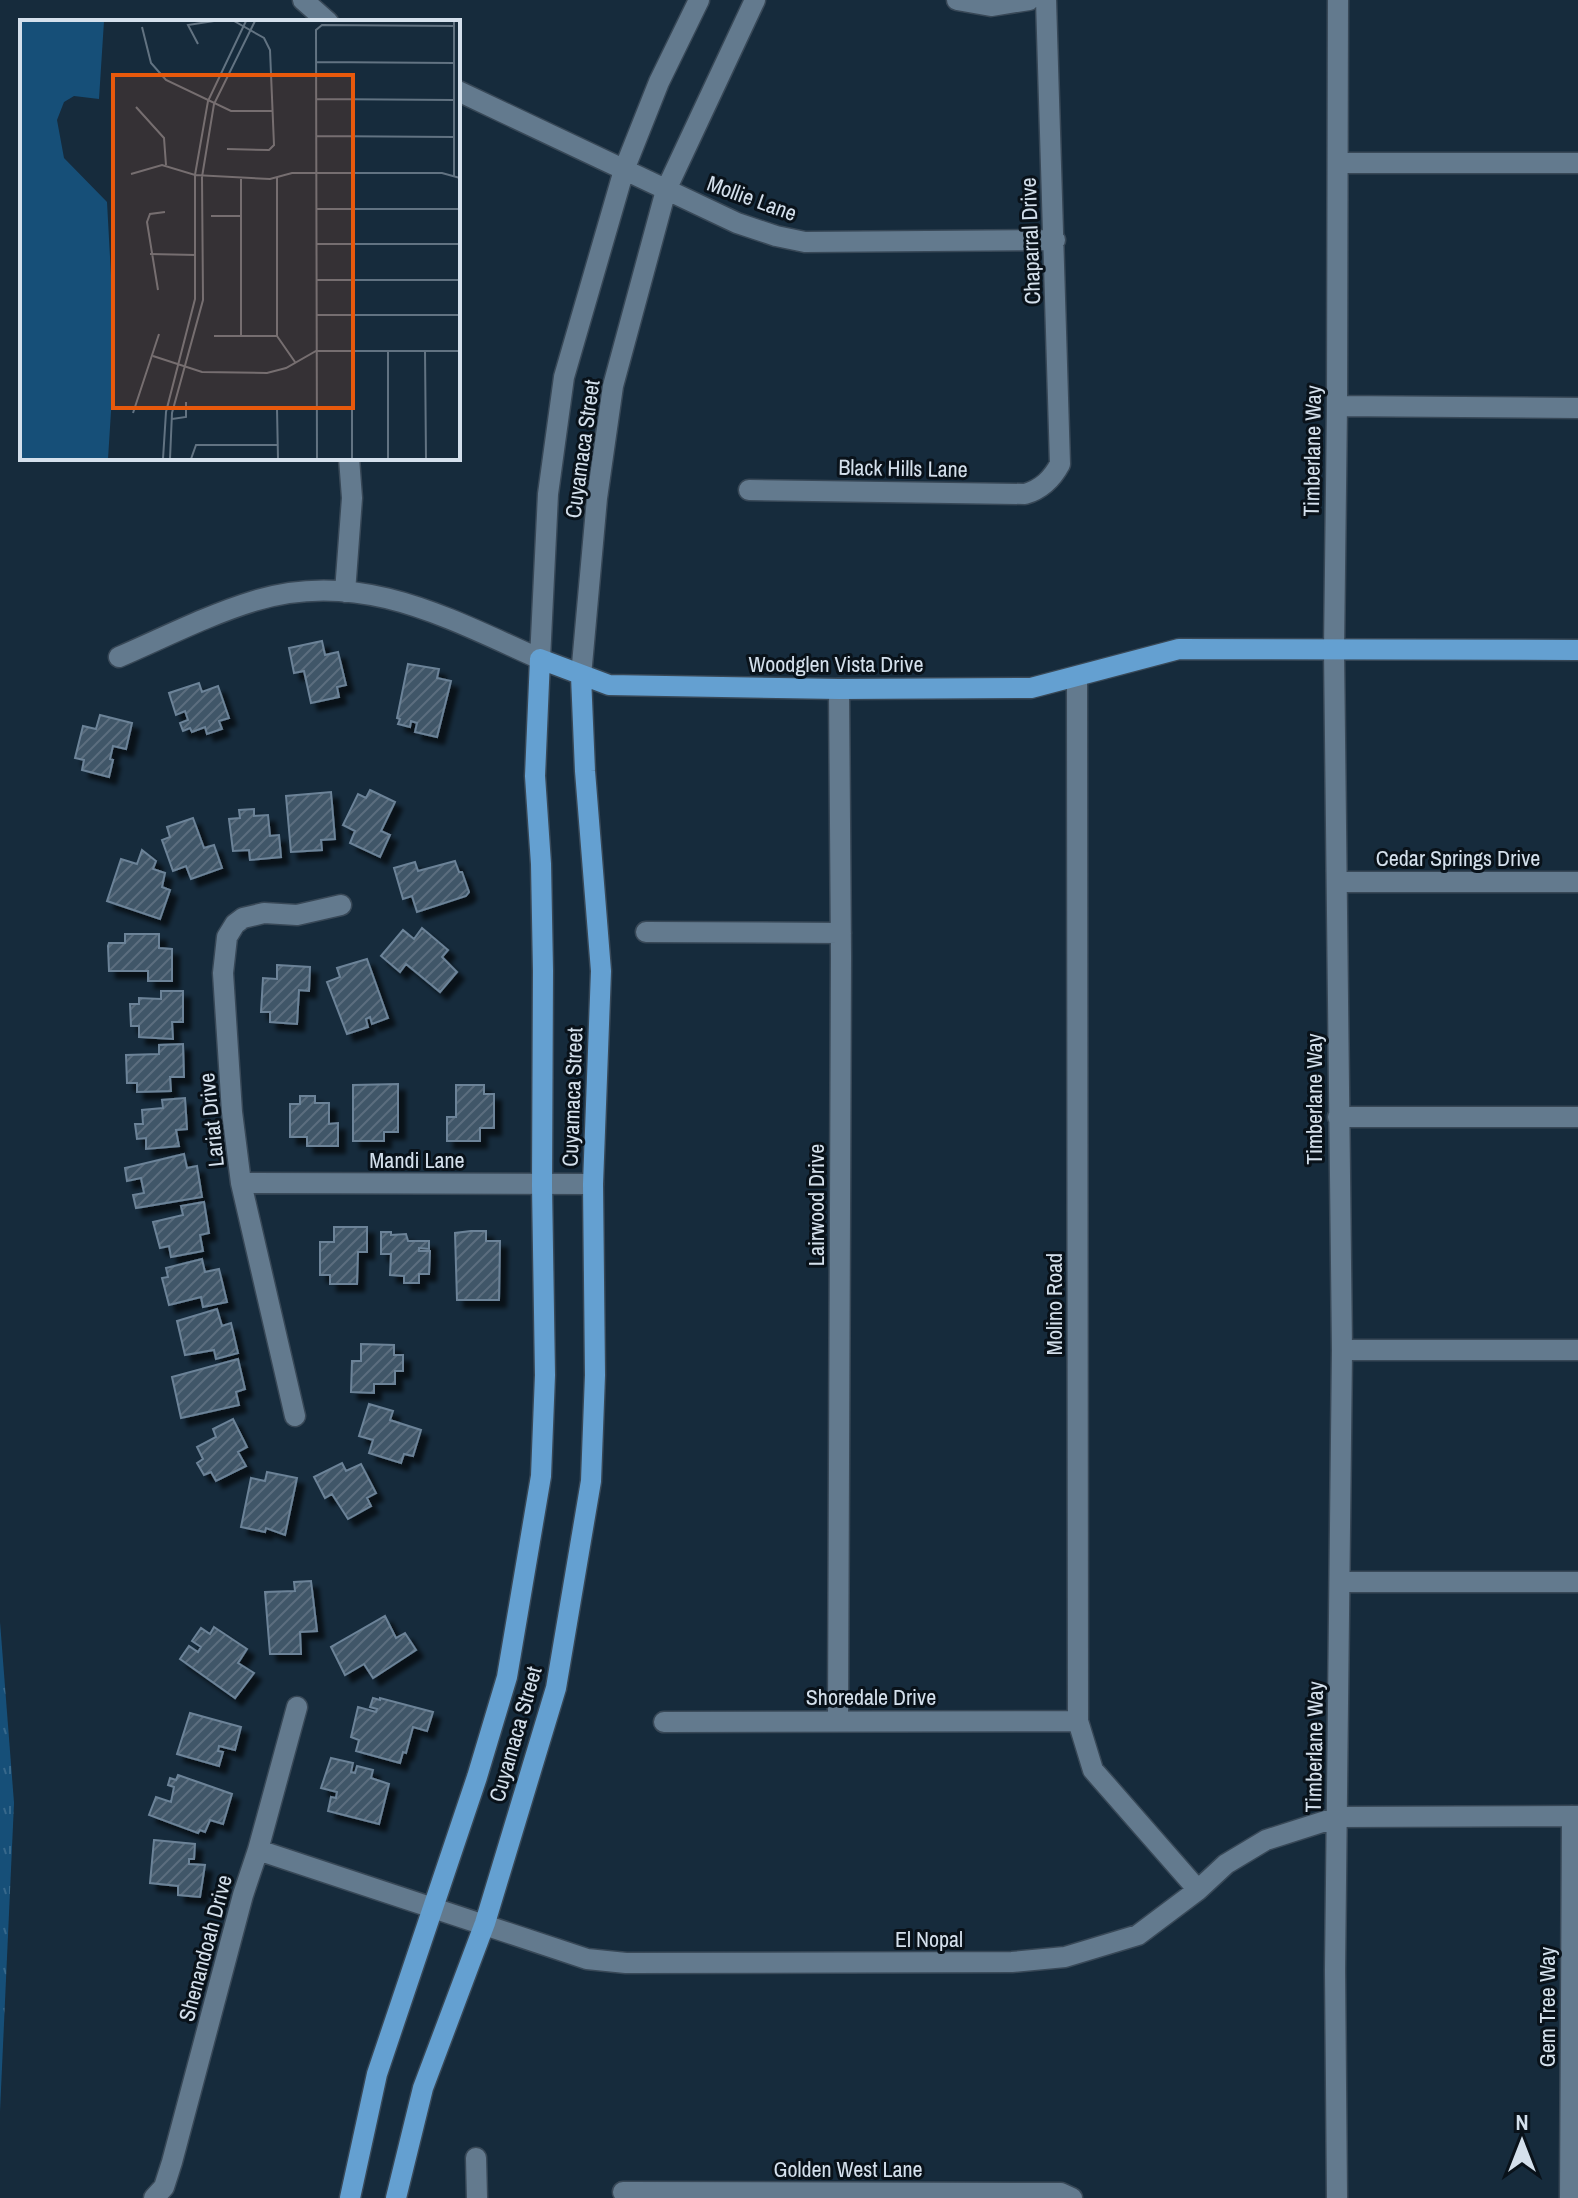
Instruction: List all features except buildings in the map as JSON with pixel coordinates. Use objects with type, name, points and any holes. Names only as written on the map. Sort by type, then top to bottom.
[{"type":"main road","name":"Woodglen Vista Drive","points":[[540,659],[609,685],[1031,688],[1179,649],[1578,650]]},
{"type":"main road","name":"Cuyamaca Street","points":[[350,2198],[377,2074],[477,1777],[507,1677],[541,1476],[545,1375],[542,941],[535,776],[540,659]]},
{"type":"main road","name":"Cuyamaca Street","points":[[396,2198],[423,2088],[485,1923],[556,1688],[591,1481],[595,1375],[593,1184],[601,971],[585,771],[581,676]]},
{"type":"street","points":[[303,0],[326,20]]},
{"type":"street","name":"Cuyamaca Street","points":[[540,659],[548,494],[564,377],[624,170],[659,82],[699,0]]},
{"type":"street","name":"Cuyamaca Street","points":[[581,676],[597,498],[613,386],[666,190],[755,0]]},
{"type":"street","points":[[957,0],[991,6],[1029,0]]},
{"type":"street","name":"Chaparral Drive","points":[[1046,0],[1060,464],[1052,478]]},
{"type":"street","name":"Timberlane Way","points":[[1337,2198],[1335,1970],[1342,1350],[1334,650],[1338,0]]},
{"type":"street","name":"Mollie Lane","points":[[460,92],[737,223],[776,236],[805,242],[1055,240]]},
{"type":"street","points":[[1338,163],[1578,163]]},
{"type":"street","points":[[1337,406],[1578,408]]},
{"type":"street","points":[[345,592],[352,498],[349,460]]},
{"type":"street","name":"Black Hills Lane","points":[[749,490],[1025,494],[1036,491],[1052,478]]},
{"type":"street","name":"Woodglen Vista Drive","points":[[119,657],[254,601],[300,593],[345,592],[391,598],[424,607],[540,659]]},
{"type":"street","name":"Molino Road","points":[[1077,677],[1078,1721],[1093,1770],[1198,1890]]},
{"type":"street","name":"Lairwood Drive","points":[[838,1721],[839,689]]},
{"type":"street","name":"Cedar Springs Drive","points":[[1337,882],[1578,882]]},
{"type":"street","name":"Lariat Drive","points":[[295,1416],[241,1183],[232,1112],[223,973],[227,937],[243,918],[264,913],[297,915],[341,905]]},
{"type":"street","points":[[646,932],[841,933]]},
{"type":"street","points":[[1338,1117],[1578,1117]]},
{"type":"street","name":"Mandi Lane","points":[[241,1183],[593,1184]]},
{"type":"street","points":[[1342,1350],[1578,1350]]},
{"type":"street","points":[[1340,1582],[1578,1582]]},
{"type":"street","name":"Shenandoah Drive","points":[[154,2198],[164,2187],[172,2162],[297,1707]]},
{"type":"street","name":"Shoredale Drive","points":[[664,1722],[1078,1721]]},
{"type":"street","name":"El Nopal","points":[[258,1850],[587,1959],[626,1963],[1012,1962],[1065,1957],[1138,1935],[1198,1890],[1226,1864],[1266,1840],[1338,1817],[1575,1816]]},
{"type":"street","name":"Gem Tree Way","points":[[1570,2198],[1575,1816]]},
{"type":"street","points":[[476,2158],[477,2198]]},
{"type":"street","name":"Golden West Lane","points":[[623,2192],[1061,2193],[1072,2198]]},
{"type":"green space","points":[[0,1622],[14,1803],[0,2111]]}]
